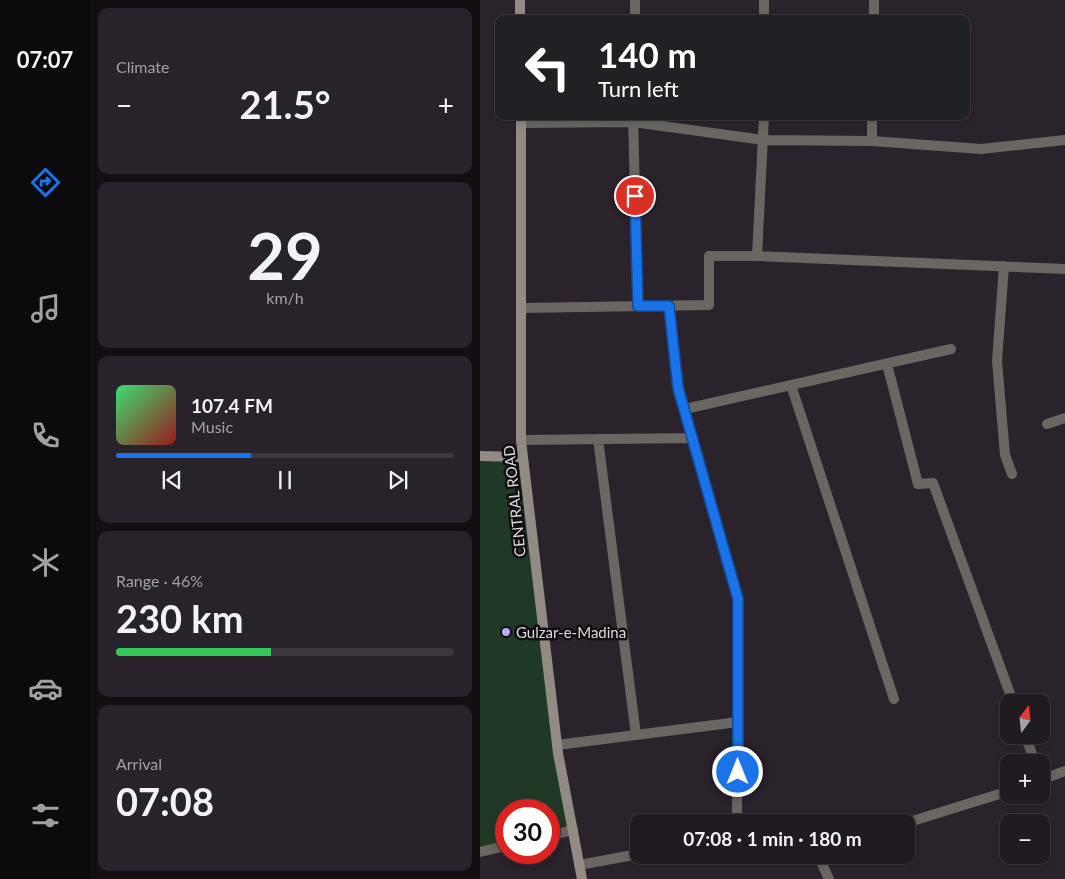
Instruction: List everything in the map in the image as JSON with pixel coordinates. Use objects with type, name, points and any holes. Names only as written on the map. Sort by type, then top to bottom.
[{"type":"street","points":[[520,0],[520,15]]},
{"type":"street","points":[[635,0],[635,15]]},
{"type":"street","points":[[764,0],[764,15]]},
{"type":"street","points":[[874,0],[874,15]]},
{"type":"street","name":"CENTRAL ROAD","points":[[521,120],[521,440],[557,745],[582,879]]},
{"type":"street","points":[[633,120],[638,306]]},
{"type":"street","points":[[639,120],[764,140],[872,141],[981,149],[1065,140]]},
{"type":"street","points":[[757,256],[764,120]]},
{"type":"street","points":[[872,120],[872,141]]},
{"type":"street","points":[[521,308],[709,305],[709,256],[757,256],[1065,269]]},
{"type":"street","points":[[1004,266],[997,361],[1005,455],[1012,474]]},
{"type":"street","points":[[669,306],[678,388],[738,599],[737,814]]},
{"type":"street","points":[[685,409],[951,350]]},
{"type":"street","points":[[887,364],[918,484],[933,483],[1010,694]]},
{"type":"street","points":[[791,385],[894,699]]},
{"type":"street","points":[[1047,424],[1065,418]]},
{"type":"street","points":[[521,440],[693,438]]},
{"type":"street","points":[[598,439],[636,735]]},
{"type":"street","points":[[480,456],[523,457]]},
{"type":"street","points":[[557,745],[738,722]]},
{"type":"street","points":[[1050,777],[1065,771]]},
{"type":"street","points":[[915,820],[1000,794]]},
{"type":"street","points":[[560,833],[573,830]]},
{"type":"street","points":[[480,852],[495,849]]},
{"type":"street","points":[[580,865],[630,856]]},
{"type":"street","points":[[822,864],[829,879]]},
{"type":"green space","points":[[480,456],[523,457],[573,830],[560,833],[560,799],[495,799],[495,849],[480,853]]},
{"type":"place","name":"Gulzar-e-Madina","points":[[506,632]]},
{"type":"route","points":[[635,196],[638,306],[669,306],[678,388],[738,599],[738,772]]}]
